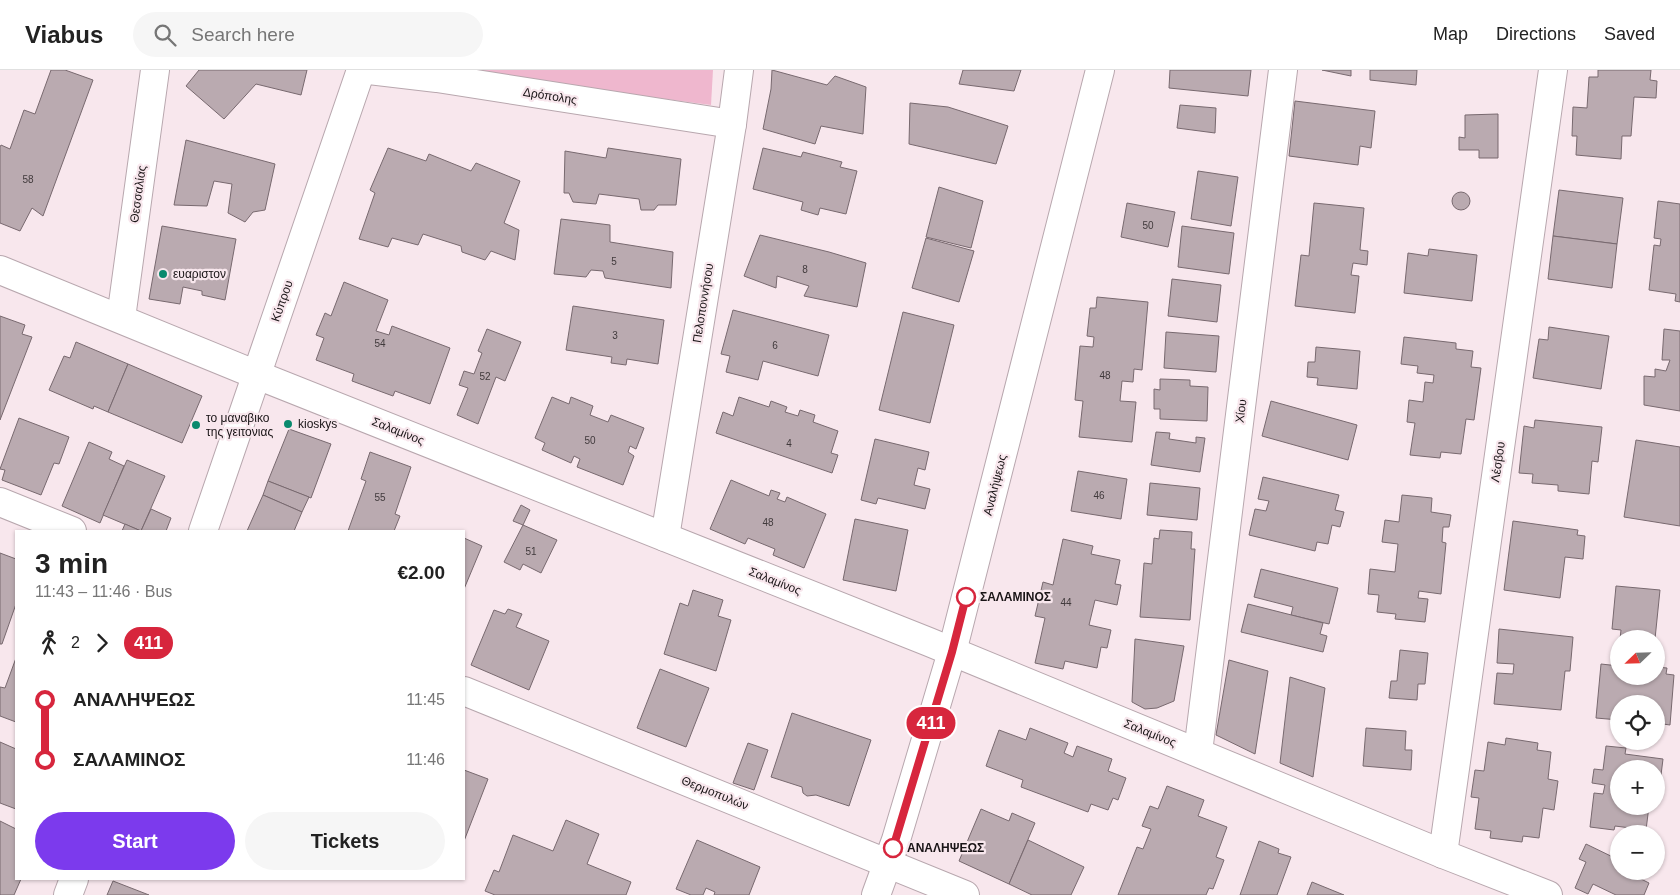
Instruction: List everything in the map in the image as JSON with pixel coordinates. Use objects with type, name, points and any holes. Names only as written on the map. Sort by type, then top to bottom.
[{"type":"street","name":"Θεσσαλίας","points":[[121,318],[154,70]]},
{"type":"street","name":"Κύπρου","points":[[203,530],[361,70]]},
{"type":"street","name":"Δρόπολης","points":[[369,70],[437,78],[732,124]]},
{"type":"street","name":"Πελοποννήσου","points":[[665,536],[732,124],[739,70]]},
{"type":"street","name":"Αναλήψεως","points":[[876,895],[952,652],[1100,70]]},
{"type":"street","name":"Χίου","points":[[1198,752],[1283,70]]},
{"type":"street","name":"Λέσβου","points":[[1443,854],[1553,70]]},
{"type":"street","name":"Σαλαμίνος","points":[[0,270],[257,375],[665,536],[1198,752],[1443,854],[1548,895]]},
{"type":"street","points":[[0,502],[70,530]]},
{"type":"street","name":"Θερμοπυλών","points":[[465,691],[965,895]]},
{"type":"street","points":[[68,895],[74,880]]},
{"type":"shaded area","points":[[446,70],[713,70],[711,105]]},
{"type":"building","points":[[51,70],[65,70],[93,80],[43,216],[32,208],[20,231],[0,223],[0,147],[1,145],[10,149],[24,110],[35,114]]},
{"type":"building","points":[[199,70],[307,70],[301,95],[256,84],[224,119],[186,86]]},
{"type":"building","points":[[772,70],[827,85],[835,76],[866,87],[863,134],[821,126],[815,144],[763,129],[771,89]]},
{"type":"building","points":[[963,70],[1021,70],[1014,91],[959,84]]},
{"type":"building","points":[[1170,70],[1251,70],[1248,96],[1169,88]]},
{"type":"building","points":[[1322,70],[1351,70],[1351,76]]},
{"type":"building","points":[[1370,70],[1417,70],[1416,85],[1370,80]]},
{"type":"building","points":[[1598,70],[1651,70],[1650,80],[1657,81],[1656,98],[1634,97],[1631,136],[1622,136],[1621,159],[1576,155],[1577,136],[1572,136],[1573,107],[1587,108],[1589,77],[1598,77]]},
{"type":"building","points":[[1295,101],[1375,111],[1371,148],[1360,146],[1358,165],[1289,156]]},
{"type":"building","points":[[910,103],[948,107],[1008,126],[996,164],[909,144]]},
{"type":"building","points":[[1180,105],[1216,108],[1215,133],[1177,128]]},
{"type":"building","points":[[1498,114],[1498,158],[1479,158],[1479,150],[1459,150],[1459,137],[1465,138],[1465,115]]},
{"type":"building","points":[[186,140],[275,164],[265,210],[253,212],[245,222],[228,213],[232,184],[214,181],[207,206],[174,205]]},
{"type":"building","points":[[388,148],[426,161],[429,154],[471,171],[476,163],[520,181],[504,223],[519,230],[515,260],[491,251],[485,260],[462,252],[461,246],[423,234],[418,245],[392,238],[388,247],[359,239],[375,193],[370,190]]},
{"type":"building","points":[[608,148],[681,159],[676,205],[658,205],[654,210],[641,210],[639,199],[599,194],[596,204],[573,202],[569,193],[564,193],[565,151],[606,158]]},
{"type":"building","points":[[763,148],[801,157],[803,152],[842,162],[840,167],[857,171],[846,214],[820,208],[818,215],[801,210],[803,202],[753,189]]},
{"type":"building","points":[[1198,171],[1238,177],[1231,226],[1191,219]]},
{"type":"building","points":[[939,187],[983,201],[971,248],[926,237]]},
{"type":"building","points":[[1559,190],[1623,198],[1617,244],[1553,236]]},
{"type":"building","points":[[1461,192],[1468,194],[1470,201],[1468,208],[1461,210],[1454,208],[1452,201],[1454,194]]},
{"type":"building","points":[[1658,201],[1680,204],[1680,302],[1675,301],[1676,294],[1649,290],[1654,245],[1660,246],[1661,239],[1654,238]]},
{"type":"building","points":[[1127,203],[1175,212],[1168,247],[1121,237]]},
{"type":"building","points":[[1314,203],[1364,208],[1360,250],[1368,251],[1367,265],[1353,263],[1351,275],[1359,276],[1355,313],[1295,306],[1301,255],[1309,256]]},
{"type":"building","points":[[561,219],[610,225],[610,242],[673,252],[671,288],[605,278],[603,271],[591,270],[586,277],[554,274]]},
{"type":"building","points":[[162,226],[236,239],[225,300],[202,295],[202,291],[183,287],[180,304],[149,299]]},
{"type":"building","points":[[1182,226],[1234,233],[1229,274],[1178,267]]},
{"type":"building","points":[[760,235],[866,263],[857,307],[804,296],[809,286],[777,276],[776,288],[744,276]]},
{"type":"building","points":[[1553,236],[1617,244],[1612,288],[1548,279]]},
{"type":"building","points":[[926,238],[974,251],[959,302],[912,288]]},
{"type":"building","points":[[1429,249],[1477,255],[1472,301],[1404,293],[1408,253],[1428,256]]},
{"type":"building","points":[[1172,279],[1221,285],[1217,322],[1168,316]]},
{"type":"building","points":[[344,282],[388,300],[376,331],[389,335],[392,326],[450,348],[430,404],[395,391],[393,396],[352,381],[354,374],[316,360],[324,338],[316,335],[325,313],[331,316]]},
{"type":"building","points":[[1097,297],[1148,302],[1142,370],[1134,369],[1133,382],[1122,381],[1120,401],[1136,402],[1132,442],[1079,437],[1083,401],[1075,400],[1080,346],[1093,347],[1094,337],[1087,336],[1090,308],[1096,308]]},
{"type":"building","points":[[573,306],[664,320],[658,364],[627,359],[626,365],[611,363],[612,357],[566,350]]},
{"type":"building","points":[[733,310],[829,335],[818,376],[763,361],[758,380],[726,372],[730,356],[721,354]]},
{"type":"building","points":[[903,312],[954,325],[930,423],[879,410]]},
{"type":"building","points":[[0,316],[25,325],[22,334],[32,337],[0,420]]},
{"type":"building","points":[[1549,327],[1609,336],[1601,389],[1533,378],[1539,339],[1548,340]]},
{"type":"building","points":[[487,329],[521,342],[505,381],[496,377],[478,424],[457,415],[468,388],[459,385],[464,371],[474,374],[482,353],[478,351]]},
{"type":"building","points":[[1664,329],[1680,331],[1680,411],[1644,405],[1644,376],[1655,377],[1655,369],[1666,371],[1670,360],[1662,360]]},
{"type":"building","points":[[1166,332],[1219,336],[1216,372],[1164,368]]},
{"type":"building","points":[[1404,337],[1456,343],[1456,349],[1473,351],[1471,367],[1481,368],[1474,420],[1466,419],[1461,454],[1441,452],[1440,458],[1410,455],[1415,423],[1407,422],[1409,400],[1423,402],[1425,382],[1433,383],[1434,375],[1417,373],[1418,366],[1401,364]]},
{"type":"building","points":[[76,342],[128,364],[108,412],[94,406],[93,409],[49,390],[64,356],[70,358]]},
{"type":"building","points":[[1316,347],[1360,351],[1357,389],[1317,385],[1318,378],[1307,377],[1308,362],[1315,362]]},
{"type":"building","points":[[128,364],[202,396],[182,443],[108,412]]},
{"type":"building","points":[[1160,379],[1190,380],[1190,386],[1208,387],[1207,421],[1160,419],[1160,409],[1154,409],[1154,389],[1160,390]]},
{"type":"building","points":[[552,397],[569,404],[571,397],[593,406],[590,415],[608,422],[611,415],[644,428],[636,449],[630,446],[628,452],[634,456],[623,485],[577,467],[580,459],[574,456],[571,463],[542,450],[545,443],[535,438]]},
{"type":"building","points":[[739,397],[769,407],[771,401],[787,407],[785,412],[798,416],[800,410],[815,415],[813,422],[838,431],[831,453],[838,455],[832,473],[716,433],[723,412],[733,416]]},
{"type":"building","points":[[1271,401],[1357,425],[1348,460],[1262,436]]},
{"type":"building","points":[[19,418],[69,437],[59,464],[54,463],[41,495],[2,480],[5,470],[0,469]]},
{"type":"building","points":[[1535,420],[1602,427],[1598,462],[1592,461],[1589,494],[1558,491],[1558,485],[1532,483],[1533,474],[1519,473],[1524,426],[1534,428]]},
{"type":"building","points":[[289,429],[331,444],[311,498],[268,481]]},
{"type":"building","points":[[1156,432],[1170,433],[1169,439],[1196,443],[1196,437],[1205,438],[1200,472],[1151,465]]},
{"type":"building","points":[[875,439],[929,452],[925,470],[918,468],[914,485],[930,489],[925,509],[878,498],[876,504],[861,500]]},
{"type":"building","points":[[1636,440],[1680,447],[1680,526],[1624,517]]},
{"type":"building","points":[[89,442],[112,452],[109,459],[124,466],[100,523],[62,506]]},
{"type":"building","points":[[370,452],[411,467],[395,514],[400,516],[394,530],[348,530],[366,481],[361,479]]},
{"type":"building","points":[[127,460],[165,476],[141,530],[103,515]]},
{"type":"building","points":[[1078,471],[1127,479],[1121,519],[1071,511]]},
{"type":"building","points":[[1263,477],[1339,495],[1335,510],[1344,512],[1340,527],[1332,525],[1328,544],[1317,542],[1315,551],[1249,535],[1255,509],[1266,511],[1269,501],[1258,499]]},
{"type":"building","points":[[731,480],[769,496],[771,490],[780,493],[777,499],[785,502],[787,497],[826,514],[804,568],[773,555],[775,549],[748,538],[745,544],[710,529]]},
{"type":"building","points":[[268,481],[309,497],[302,512],[263,495]]},
{"type":"building","points":[[1150,483],[1200,488],[1197,520],[1147,515]]},
{"type":"building","points":[[263,495],[302,512],[294,530],[247,530]]},
{"type":"building","points":[[1402,495],[1432,498],[1431,512],[1451,515],[1449,527],[1443,527],[1442,542],[1446,543],[1441,594],[1419,591],[1418,598],[1428,599],[1425,622],[1395,619],[1396,614],[1377,612],[1379,595],[1368,594],[1370,569],[1395,572],[1398,544],[1382,542],[1385,520],[1399,522]]},
{"type":"building","points":[[521,505],[530,510],[523,525],[513,521]]},
{"type":"building","points":[[151,509],[171,518],[166,530],[141,530]]},
{"type":"building","points":[[855,519],[908,530],[896,591],[843,580]]},
{"type":"building","points":[[1513,521],[1578,530],[1577,535],[1585,536],[1583,559],[1565,557],[1560,598],[1504,590]]},
{"type":"building","points":[[125,524],[139,530],[122,530]]},
{"type":"building","points":[[523,525],[557,540],[541,573],[523,564],[520,570],[504,562]]},
{"type":"building","points":[[1160,530],[1192,532],[1191,549],[1195,549],[1190,620],[1140,617],[1144,563],[1152,564],[1154,538],[1159,539]]},
{"type":"building","points":[[465,538],[482,546],[465,587]]},
{"type":"building","points":[[1063,539],[1093,546],[1091,554],[1120,560],[1115,584],[1121,585],[1117,605],[1095,600],[1089,625],[1111,630],[1107,648],[1101,647],[1097,668],[1065,661],[1063,669],[1035,663],[1045,618],[1035,616],[1043,582],[1053,585]]},
{"type":"building","points":[[0,553],[15,559],[15,607],[2,644],[0,644]]},
{"type":"building","points":[[1261,569],[1338,588],[1329,624],[1291,615],[1293,607],[1254,597]]},
{"type":"building","points":[[1616,586],[1660,590],[1656,630],[1612,629]]},
{"type":"building","points":[[693,590],[723,600],[718,616],[731,620],[716,671],[664,654],[680,603],[688,606]]},
{"type":"building","points":[[1248,604],[1323,623],[1320,634],[1327,636],[1323,652],[1241,632]]},
{"type":"building","points":[[508,609],[522,614],[516,627],[549,641],[529,690],[471,665],[494,610],[505,614]]},
{"type":"building","points":[[1499,629],[1573,637],[1570,671],[1565,671],[1561,710],[1494,704],[1497,673],[1513,674],[1514,664],[1497,663]]},
{"type":"building","points":[[1135,639],[1184,646],[1174,701],[1157,708],[1145,709],[1132,702]]},
{"type":"building","points":[[1400,650],[1428,653],[1425,684],[1418,684],[1417,700],[1389,698],[1391,681],[1397,681]]},
{"type":"building","points":[[1229,660],[1268,671],[1255,754],[1216,735]]},
{"type":"building","points":[[15,661],[15,722],[0,716],[0,687],[5,688]]},
{"type":"building","points":[[1601,664],[1610,665],[1610,685],[1665,685],[1665,668],[1667,668],[1666,674],[1674,675],[1670,725],[1665,724],[1665,695],[1610,695],[1610,719],[1596,718]]},
{"type":"building","points":[[660,669],[709,688],[686,747],[637,728]]},
{"type":"building","points":[[1290,677],[1325,688],[1313,777],[1280,763]]},
{"type":"building","points":[[792,713],[871,740],[849,806],[816,795],[807,796],[803,793],[802,787],[771,777]]},
{"type":"building","points":[[1030,728],[1068,743],[1064,753],[1073,757],[1077,746],[1112,759],[1108,771],[1126,778],[1118,800],[1113,798],[1108,810],[1091,804],[1088,812],[1021,787],[1023,780],[986,766],[999,730],[1026,740]]},
{"type":"building","points":[[1366,728],[1406,731],[1405,750],[1412,750],[1411,770],[1363,766]]},
{"type":"building","points":[[1506,738],[1538,743],[1537,750],[1551,752],[1548,779],[1558,781],[1554,810],[1543,808],[1539,838],[1523,836],[1522,842],[1490,838],[1491,831],[1475,829],[1479,798],[1471,797],[1475,770],[1484,771],[1488,742],[1505,745]]},
{"type":"building","points":[[0,742],[15,749],[15,809],[0,803]]},
{"type":"building","points":[[748,743],[768,750],[754,790],[733,783]]},
{"type":"building","points":[[1606,746],[1610,746],[1610,750],[1626,750],[1625,754],[1663,759],[1610,760],[1610,815],[1648,815],[1647,825],[1610,825],[1610,830],[1590,827],[1594,793],[1603,794],[1605,785],[1592,783],[1594,769],[1603,770]]},
{"type":"building","points":[[465,770],[488,779],[465,838]]},
{"type":"building","points":[[1167,786],[1204,800],[1198,816],[1227,827],[1216,857],[1224,860],[1213,889],[1209,888],[1206,895],[1118,895],[1137,847],[1143,849],[1151,829],[1142,826],[1150,806],[1158,809]]},
{"type":"building","points":[[981,809],[1009,821],[1012,813],[1035,823],[1009,884],[959,861]]},
{"type":"building","points":[[566,820],[599,834],[587,864],[631,882],[626,895],[495,895],[485,891],[494,870],[499,872],[513,835],[553,851]]},
{"type":"building","points":[[0,821],[15,828],[15,880],[21,880],[14,895],[0,895]]},
{"type":"building","points":[[697,840],[760,867],[749,895],[714,895],[715,892],[706,888],[703,895],[691,895],[676,889]]},
{"type":"building","points":[[1028,840],[1084,867],[1071,895],[1032,895],[1009,884]]},
{"type":"building","points":[[1259,841],[1279,849],[1278,853],[1291,857],[1277,895],[1240,895]]},
{"type":"building","points":[[1586,844],[1610,856],[1610,880],[1643,880],[1649,883],[1644,895],[1616,895],[1593,884],[1588,894],[1575,888],[1586,862],[1579,859]]},
{"type":"building","points":[[113,881],[149,895],[107,895]]},
{"type":"building","points":[[1312,882],[1344,895],[1307,895]]},
{"type":"bus line","name":"411","points":[[893,848],[952,652],[966,597]]},
{"type":"place","name":"ευαριστον","points":[[163,274]]},
{"type":"place","name":"kioskys","points":[[288,424]]},
{"type":"place","name":"το μαναβικο της γειτονιας","points":[[196,425]]},
{"type":"place","name":"ΣΑΛΑΜΙΝΟΣ","points":[[966,597]]},
{"type":"place","name":"ΑΝΑΛΗΨΕΩΣ","points":[[893,848]]}]
